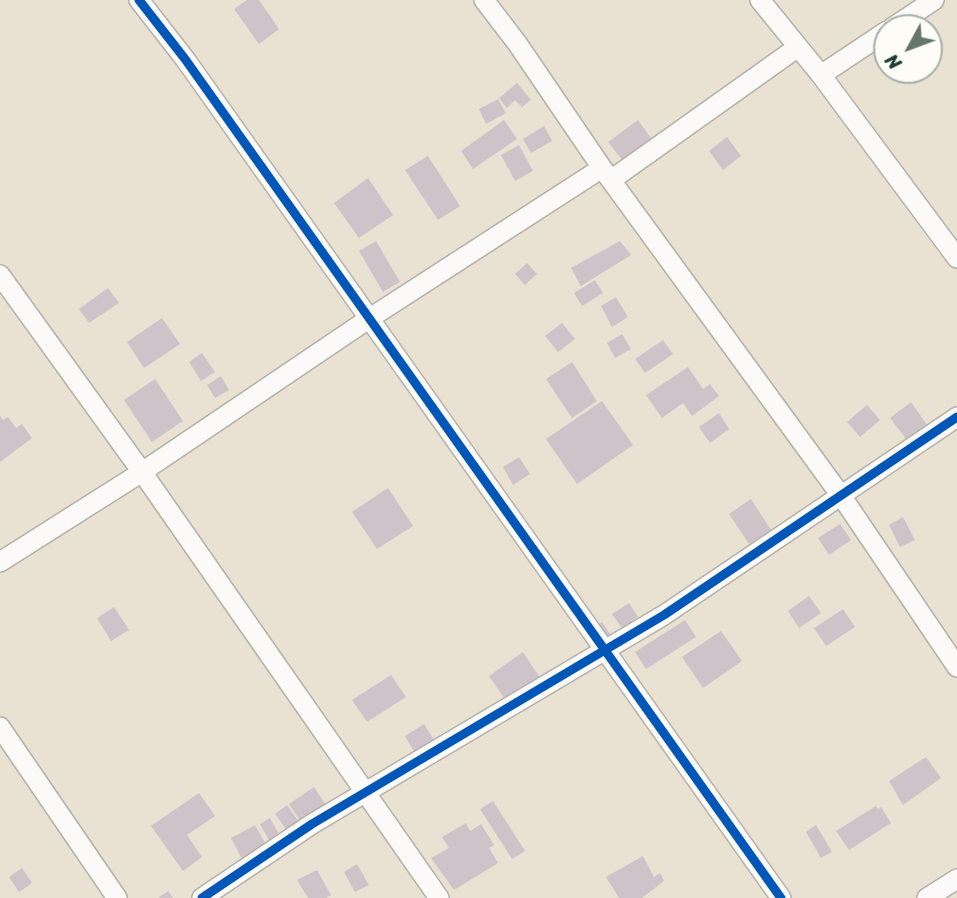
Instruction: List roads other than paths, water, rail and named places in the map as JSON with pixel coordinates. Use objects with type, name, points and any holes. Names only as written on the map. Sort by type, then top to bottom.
[{"type":"street","points":[[139,0],[185,59],[781,898]]},
{"type":"street","points":[[484,0],[517,43],[606,174],[842,497],[957,667]]},
{"type":"street","points":[[760,0],[821,75],[957,258]]},
{"type":"street","points":[[912,14],[933,0]]},
{"type":"street","points":[[821,75],[873,40]]},
{"type":"street","points":[[0,562],[142,472],[370,318],[606,174],[798,47]]},
{"type":"street","points":[[0,275],[142,472],[439,898]]},
{"type":"street","points":[[202,898],[312,824],[687,600],[957,417]]},
{"type":"street","points":[[0,727],[117,898]]},
{"type":"street","points":[[927,898],[957,879]]}]
